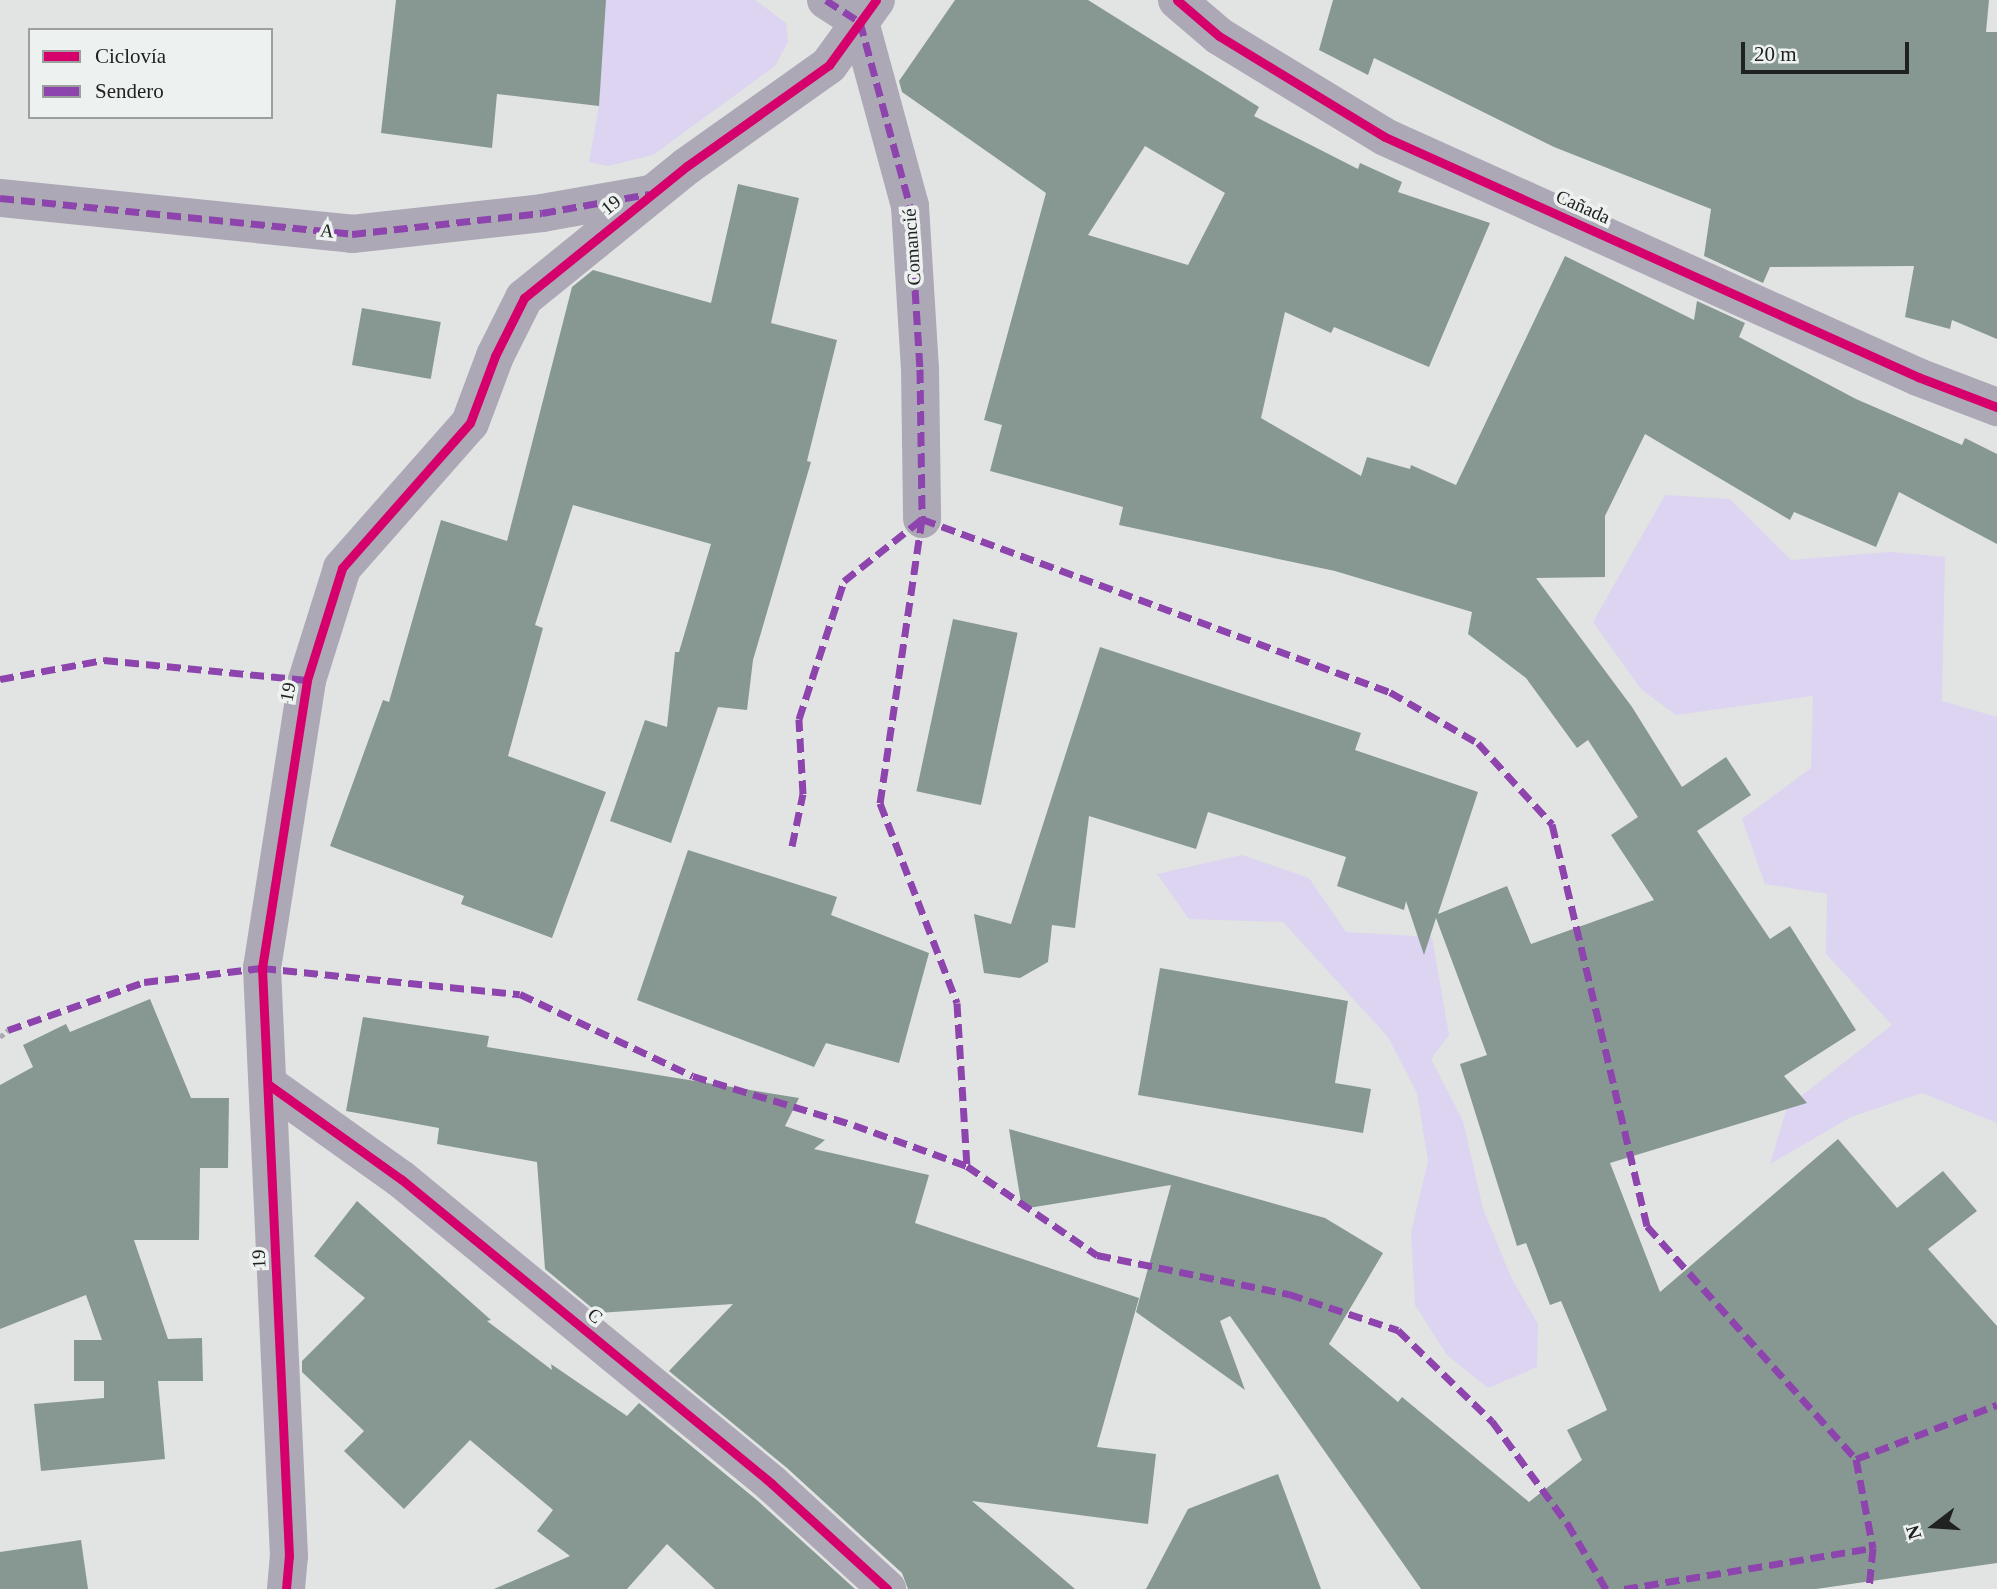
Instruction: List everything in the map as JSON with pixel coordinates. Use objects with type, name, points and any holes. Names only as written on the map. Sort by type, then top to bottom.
[{"type":"street","points":[[826,0],[868,11]]},
{"type":"street","name":"Cañada","points":[[1177,0],[1219,36],[1385,137],[1918,377],[1997,407]]},
{"type":"street","name":"19","points":[[286,1589],[289,1556],[262,968],[307,680],[342,568],[470,423],[495,356],[524,298],[652,194],[829,65],[868,11]]},
{"type":"street","name":"Comancié","points":[[868,11],[910,206],[920,369],[922,519]]},
{"type":"street","name":"A","points":[[0,198],[352,233],[542,213],[652,194]]},
{"type":"street","name":"C","points":[[269,1085],[401,1179],[772,1484],[887,1589]]},
{"type":"path","points":[[0,1037],[8,1030]]},
{"type":"shaded area","points":[[604,0],[755,0],[786,23],[788,42],[775,66],[653,155],[608,166],[589,162],[599,106]]},
{"type":"shaded area","points":[[1665,495],[1730,499],[1791,560],[1890,552],[1945,557],[1942,701],[1997,717],[1997,1123],[1922,1093],[1851,1117],[1770,1164],[1787,1107],[1892,1025],[1826,954],[1827,894],[1765,884],[1742,819],[1811,768],[1813,696],[1676,715],[1641,689],[1593,622]]},
{"type":"shaded area","points":[[1242,855],[1309,878],[1346,932],[1432,937],[1449,1035],[1431,1059],[1463,1121],[1483,1209],[1511,1277],[1538,1324],[1537,1367],[1488,1388],[1447,1355],[1415,1305],[1411,1232],[1428,1161],[1417,1093],[1388,1037],[1283,922],[1189,919],[1157,874]]},
{"type":"building","points":[[396,0],[606,0],[599,106],[497,94],[492,148],[381,133]]},
{"type":"building","points":[[955,0],[1088,0],[1259,107],[1254,116],[1358,169],[1360,163],[1402,182],[1398,192],[1490,223],[1429,367],[1334,327],[1331,333],[1285,312],[1261,418],[1361,476],[1367,457],[1410,469],[1411,465],[1456,485],[1565,256],[1694,320],[1697,301],[1745,323],[1739,337],[1856,399],[1962,445],[1965,438],[1997,454],[1997,544],[1899,492],[1876,547],[1794,512],[1790,520],[1645,434],[1605,516],[1605,577],[1536,578],[1632,707],[1682,787],[1726,757],[1751,795],[1697,831],[1770,939],[1790,926],[1856,1030],[1784,1076],[1807,1103],[1610,1163],[1660,1292],[1838,1139],[1897,1208],[1943,1171],[1977,1211],[1928,1249],[1997,1326],[1997,1563],[1816,1589],[1421,1589],[1230,1316],[1220,1321],[1245,1390],[1136,1312],[1171,1185],[1022,1209],[1009,1129],[1325,1218],[1383,1253],[1329,1344],[1398,1402],[1402,1397],[1529,1502],[1582,1460],[1567,1430],[1607,1410],[1561,1301],[1550,1305],[1526,1243],[1517,1246],[1460,1064],[1487,1055],[1436,918],[1424,955],[1406,901],[1404,910],[1337,886],[1346,857],[1208,812],[1196,849],[1089,816],[1075,928],[1052,925],[1048,962],[1020,978],[984,973],[974,914],[1011,924],[1100,647],[1361,733],[1355,750],[1478,792],[1438,914],[1507,886],[1531,944],[1654,900],[1611,835],[1638,817],[1588,740],[1577,748],[1526,678],[1468,634],[1472,612],[1335,571],[1119,525],[1123,507],[990,471],[1002,425],[984,420],[1046,193],[902,92],[899,81]],"holes":[[[1145,146],[1225,193],[1188,265],[1088,235]]]},
{"type":"building","points":[[1333,0],[1989,0],[1986,32],[1997,32],[1997,339],[1952,320],[1950,329],[1905,317],[1914,266],[1770,267],[1763,283],[1704,256],[1711,209],[1554,147],[1374,58],[1368,75],[1319,50]]},
{"type":"building","points":[[738,184],[799,198],[771,323],[837,340],[807,461],[811,462],[753,660],[747,710],[718,707],[671,843],[610,821],[645,720],[667,727],[675,652],[679,652],[711,544],[573,505],[535,625],[543,628],[508,756],[606,792],[552,938],[461,904],[464,896],[330,846],[383,700],[389,702],[441,520],[507,541],[572,287],[593,270],[711,303]]},
{"type":"building","points":[[362,308],[441,322],[431,379],[352,365]]},
{"type":"building","points":[[953,619],[1018,633],[981,805],[916,791]]},
{"type":"building","points":[[688,850],[837,897],[831,915],[929,953],[899,1063],[826,1043],[814,1067],[637,1000]]},
{"type":"building","points":[[1160,968],[1348,1001],[1335,1083],[1371,1089],[1363,1133],[1138,1095]]},
{"type":"building","points":[[150,999],[191,1098],[229,1098],[228,1168],[200,1168],[199,1240],[134,1240],[168,1339],[202,1338],[203,1381],[158,1381],[165,1459],[41,1471],[34,1404],[104,1398],[104,1381],[74,1381],[74,1340],[102,1340],[86,1295],[0,1329],[0,1085],[33,1067],[23,1045],[66,1024],[70,1032]]},
{"type":"building","points":[[363,1017],[489,1036],[487,1047],[799,1098],[785,1126],[825,1140],[814,1149],[929,1175],[915,1223],[1139,1298],[1097,1447],[1156,1454],[1148,1524],[972,1501],[1075,1589],[908,1589],[902,1573],[787,1468],[669,1371],[733,1304],[598,1313],[545,1269],[537,1162],[437,1144],[439,1128],[346,1111]]},
{"type":"building","points":[[357,1201],[491,1320],[487,1321],[552,1370],[551,1364],[627,1416],[639,1403],[758,1501],[855,1589],[715,1589],[667,1544],[627,1589],[494,1589],[570,1556],[537,1531],[553,1510],[470,1440],[404,1509],[344,1451],[364,1431],[302,1372],[302,1361],[365,1298],[314,1256]]},
{"type":"building","points":[[1278,1474],[1321,1589],[1146,1589],[1188,1509]]},
{"type":"building","points":[[81,1540],[88,1589],[0,1589],[0,1552]]},
{"type":"marked path","points":[[826,0],[860,22],[910,206],[920,369],[922,519],[880,803],[957,1003],[967,1166]]},
{"type":"marked path","points":[[0,198],[352,234],[542,213],[649,194]]},
{"type":"marked path","points":[[922,519],[1390,692],[1478,743],[1552,824],[1647,1226],[1856,1459],[1873,1548],[1869,1589]]},
{"type":"marked path","points":[[792,846],[803,794],[799,719],[844,581],[922,519]]},
{"type":"marked path","points":[[0,679],[104,660],[307,680]]},
{"type":"marked path","points":[[8,1030],[144,982],[262,968],[520,994],[693,1076],[854,1125],[967,1166],[1097,1255],[1289,1294],[1398,1330],[1492,1421],[1567,1523],[1606,1589]]},
{"type":"marked path","points":[[1856,1459],[1997,1405]]},
{"type":"marked path","points":[[1624,1589],[1873,1548]]},
{"type":"cycle path","points":[[286,1589],[289,1556],[262,968],[307,680],[342,568],[470,423],[495,356],[524,298],[687,166],[829,65],[876,0]]},
{"type":"cycle path","points":[[1177,0],[1219,36],[1385,137],[1918,377],[1997,407]]},
{"type":"cycle path","points":[[269,1085],[401,1179],[772,1484],[887,1589]]}]
